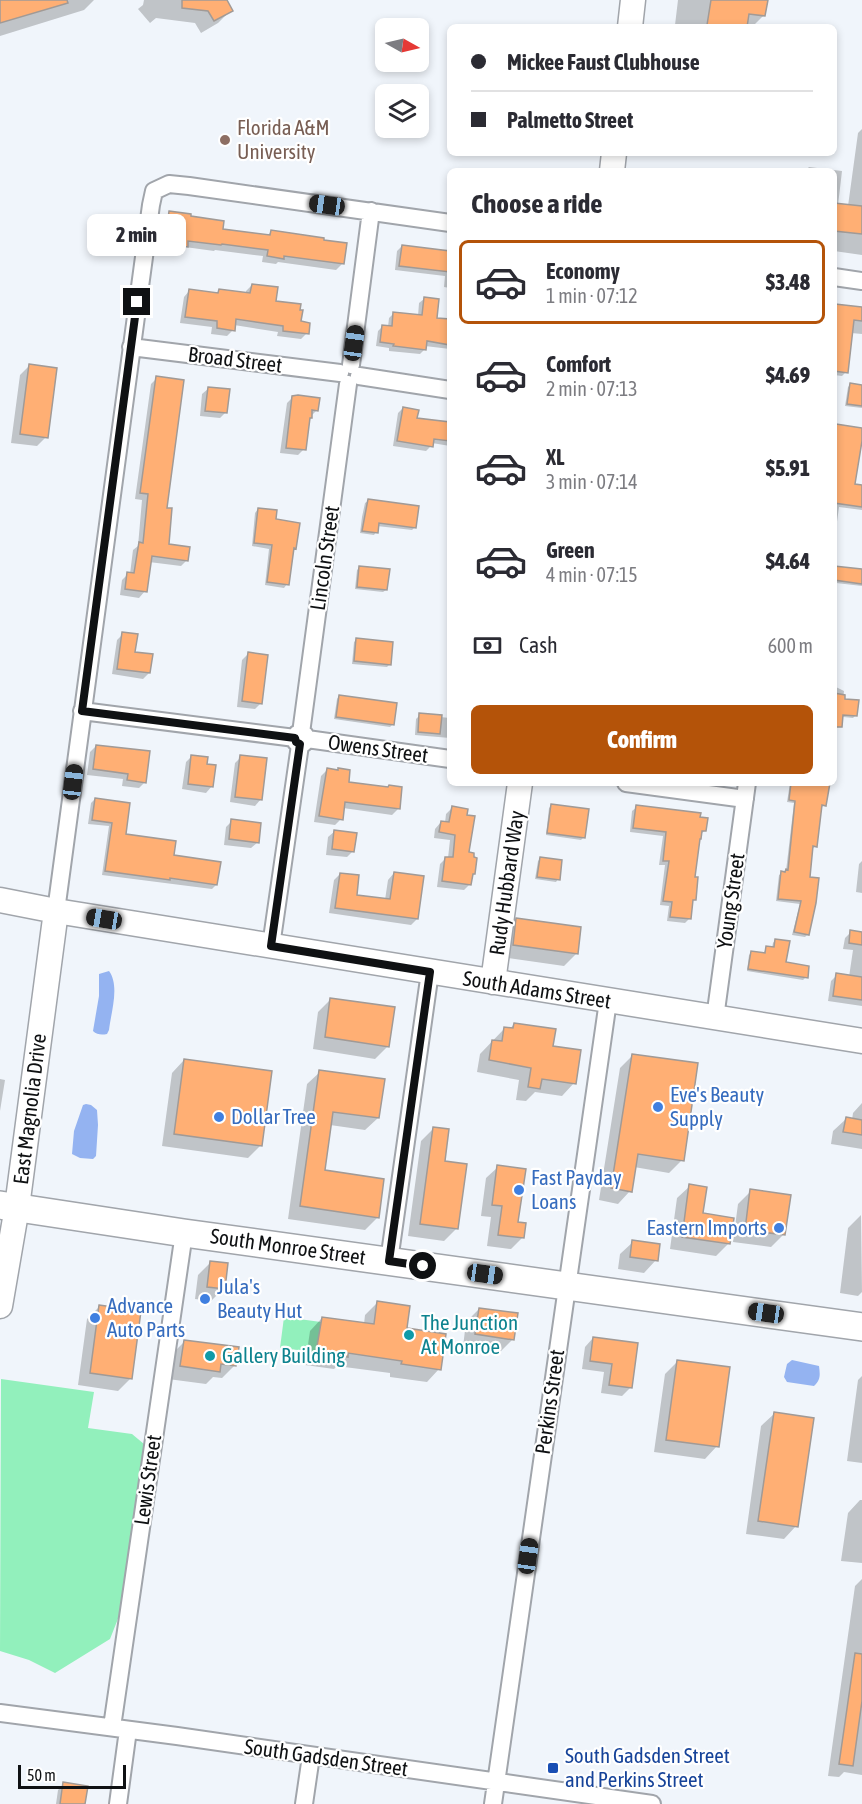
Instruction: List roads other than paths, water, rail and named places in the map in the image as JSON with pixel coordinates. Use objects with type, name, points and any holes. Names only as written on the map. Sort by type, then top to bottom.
[{"type":"main road","points":[[630,24],[633,0]]},
{"type":"main road","name":"Rudy Hubbard Way","points":[[493,982],[520,786]]},
{"type":"main road","name":"South Adams Street","points":[[0,900],[56,911],[862,1041]]},
{"type":"main road","name":"East Magnolia Drive","points":[[0,1306],[9,1206],[56,911]]},
{"type":"main road","name":"South Monroe Street","points":[[9,1206],[184,1233],[862,1327]]},
{"type":"street","points":[[56,911],[131,346],[154,191],[169,184],[189,186],[447,223]]},
{"type":"street","name":"Lincoln Street","points":[[271,946],[301,739],[371,211]]},
{"type":"street","points":[[837,277],[862,281]]},
{"type":"street","name":"Broad Street","points":[[131,346],[447,390]]},
{"type":"street","name":"Owens Street","points":[[82,711],[447,759]]},
{"type":"street","points":[[671,786],[746,791]]},
{"type":"street","name":"Young Street","points":[[715,1018],[746,791]]},
{"type":"street","points":[[389,1261],[430,972]]},
{"type":"street","name":"Perkins Street","points":[[493,1804],[608,1001]]},
{"type":"street","name":"Lewis Street","points":[[118,1804],[120,1728],[184,1233]]},
{"type":"street","name":"South Gadsden Street","points":[[0,1713],[652,1804]]},
{"type":"street","points":[[304,1804],[311,1756]]},
{"type":"water","points":[[109,971],[114,984],[113,1007],[109,1030],[107,1034],[100,1034],[93,1031],[99,996],[99,974]]},
{"type":"water","points":[[86,1104],[97,1110],[96,1156],[93,1159],[80,1158],[72,1154],[74,1131],[83,1105]]},
{"type":"water","points":[[792,1360],[819,1366],[819,1379],[814,1386],[787,1382],[784,1377],[787,1364]]},
{"type":"place","name":"Florida A&M University","points":[[225,140]]},
{"type":"place","name":"Eve's Beauty Supply","points":[[658,1107]]},
{"type":"place","name":"Dollar Tree","points":[[219,1117]]},
{"type":"place","name":"Fast Payday Loans","points":[[519,1190]]},
{"type":"place","name":"Eastern Imports","points":[[779,1228]]},
{"type":"place","name":"Jula's Beauty Hut","points":[[205,1299]]},
{"type":"place","name":"Advance Auto Parts","points":[[95,1318]]},
{"type":"place","name":"The Junction At Monroe","points":[[409,1335]]},
{"type":"place","name":"Gallery Building","points":[[210,1356]]},
{"type":"place","name":"South Gadsden Street and Perkins Street","points":[[553,1768]]}]
